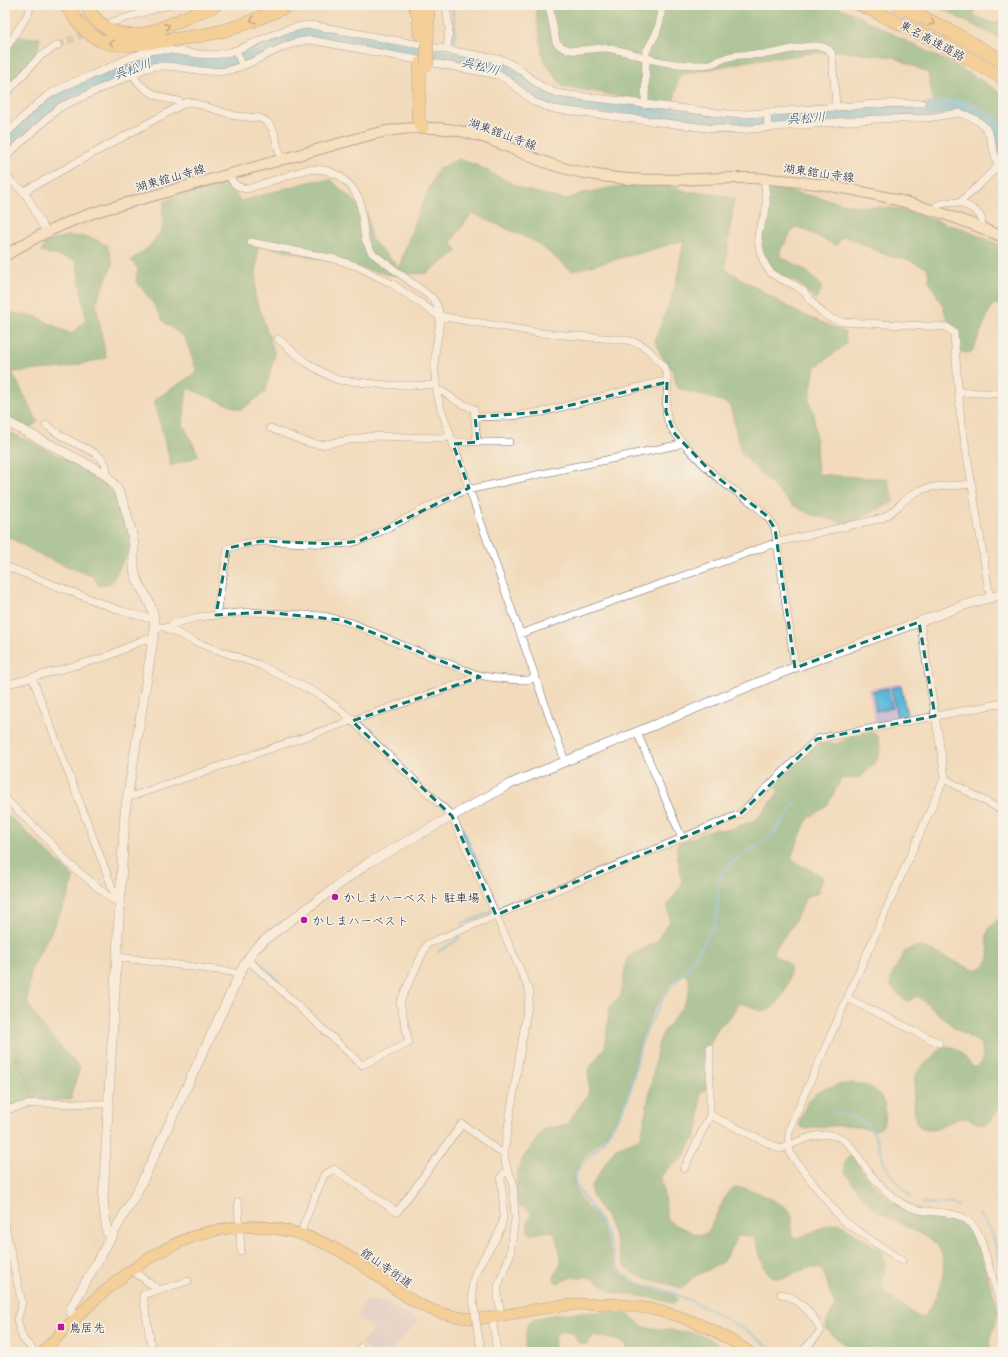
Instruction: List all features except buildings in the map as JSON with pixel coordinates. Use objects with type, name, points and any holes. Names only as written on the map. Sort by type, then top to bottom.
[{"type":"highway","points":[[66,5],[76,21],[88,33],[109,43],[125,45],[188,38],[216,33],[250,22],[289,5]]},
{"type":"highway","points":[[87,5],[97,21],[108,29],[122,34],[136,36],[150,33],[215,5]]},
{"type":"highway","points":[[415,5],[424,43]]},
{"type":"highway","points":[[422,127],[425,118],[423,65],[428,15],[427,5]]},
{"type":"highway","name":"東名高速道路","points":[[861,5],[946,46],[1003,78]]},
{"type":"highway","name":"東名高速道路","points":[[898,5],[952,32],[1003,62]]},
{"type":"main road","name":"湖東舘山寺線","points":[[5,256],[46,232],[102,210],[380,132],[403,128],[422,127],[449,129],[479,136],[555,166],[602,176],[634,180],[733,178],[765,179],[811,183],[859,191],[935,211],[1003,237]]},
{"type":"main road","name":"舘山寺街道","points":[[43,1352],[76,1317],[106,1290],[133,1269],[162,1250],[187,1238],[212,1231],[240,1228],[276,1229],[301,1235],[337,1250],[408,1298],[426,1308],[446,1315],[478,1318],[580,1304],[601,1303],[630,1305],[659,1310],[686,1318],[713,1330],[749,1352]]},
{"type":"street","points":[[5,50],[28,14],[31,5]]},
{"type":"street","points":[[112,22],[168,5]]},
{"type":"street","points":[[446,5],[449,28],[447,49]]},
{"type":"street","points":[[549,5],[554,37],[560,47],[565,50],[597,48],[611,49],[672,64],[706,65],[732,56],[765,54],[813,46],[822,46],[829,49],[832,55],[836,106]]},
{"type":"street","points":[[645,105],[646,52],[658,27],[662,5]]},
{"type":"street","points":[[5,135],[45,98],[57,90],[139,55],[157,50],[213,55],[236,51],[279,29],[303,25],[319,25],[498,60],[515,66],[538,85],[556,94],[718,114],[767,113],[885,103],[922,103]]},
{"type":"street","points":[[5,157],[60,107],[151,67],[173,66],[216,72],[231,70],[294,44],[311,40],[495,73],[506,79],[534,102],[559,110],[717,129],[737,130],[876,119],[927,118],[957,114],[966,115],[981,124],[987,130],[998,166],[959,203]]},
{"type":"street","points":[[6,92],[37,59],[58,45]]},
{"type":"street","points":[[236,51],[242,65]]},
{"type":"street","points":[[495,73],[498,60]]},
{"type":"street","points":[[133,74],[142,85],[161,98],[179,101],[181,105]]},
{"type":"street","points":[[24,193],[28,189],[188,102],[194,102],[236,116],[260,118],[264,120],[273,129],[281,159]]},
{"type":"street","points":[[767,113],[768,127]]},
{"type":"street","points":[[229,174],[231,181],[237,186],[247,189],[308,169],[325,170],[340,176],[352,187],[360,201],[365,239],[372,253],[434,300],[438,308],[440,323],[435,356],[436,388],[440,406],[565,761]]},
{"type":"street","points":[[5,176],[24,193],[33,205],[46,232]]},
{"type":"street","points":[[765,179],[766,206],[759,230],[758,243],[766,265],[776,276],[797,286],[819,310],[834,320],[843,322],[947,327],[954,334],[960,412],[990,598]]},
{"type":"street","points":[[935,211],[937,205],[944,203],[959,203],[979,214],[982,221],[980,227]]},
{"type":"street","points":[[251,242],[320,256],[358,267],[392,284],[439,316],[540,333],[635,341],[646,347],[660,362],[667,376],[665,404],[667,420],[671,427],[682,441],[714,474],[767,516],[775,529],[794,660],[797,667]]},
{"type":"street","points":[[278,339],[307,363],[338,380],[436,388],[442,391],[456,401],[474,409],[477,442]]},
{"type":"street","points":[[475,417],[511,416],[542,412],[660,382],[667,382]]},
{"type":"street","points":[[959,392],[1003,394]]},
{"type":"street","points":[[5,421],[105,475],[117,488],[124,501],[133,539],[134,572],[150,603],[154,622],[153,641],[127,795],[120,898],[103,1204],[107,1232],[113,1235]]},
{"type":"street","points":[[46,424],[63,437],[98,456],[107,466],[105,475]]},
{"type":"street","points":[[270,428],[306,442],[320,445],[374,436],[444,438],[450,436]]},
{"type":"street","points":[[216,616],[228,548],[261,542],[351,543],[368,538],[432,505],[469,489],[677,445],[682,441]]},
{"type":"street","points":[[453,444],[460,442],[509,442]]},
{"type":"street","points":[[520,634],[778,542],[883,518],[912,495],[926,488],[972,484]]},
{"type":"street","points":[[5,566],[126,612],[148,618],[195,642],[250,660],[322,696],[352,721],[452,816],[530,992],[504,1152],[508,1172],[513,1182],[515,1218],[510,1255],[498,1286],[497,1352]]},
{"type":"street","points":[[76,1317],[71,1312],[72,1308],[143,1179],[247,959],[267,938],[372,861],[510,784],[797,667],[965,605],[1003,594]]},
{"type":"street","points":[[169,630],[172,624],[190,619],[248,612],[323,616],[361,626],[399,644],[475,674],[516,680],[529,680],[535,677]]},
{"type":"street","points":[[902,1261],[842,1220],[791,1156],[788,1146],[788,1134],[945,778],[919,622]]},
{"type":"street","points":[[5,685],[106,657],[145,639],[153,641]]},
{"type":"street","points":[[127,795],[133,796],[473,679],[475,674]]},
{"type":"street","points":[[32,677],[115,895],[120,898]]},
{"type":"street","points":[[247,959],[362,1065],[409,1044],[400,1002],[427,944],[740,814],[817,739],[1003,703]]},
{"type":"street","points":[[637,732],[682,838]]},
{"type":"street","points":[[945,778],[1003,811]]},
{"type":"street","points":[[5,798],[49,841],[70,865],[113,900],[120,898]]},
{"type":"street","points":[[117,957],[232,972],[239,976]]},
{"type":"street","points":[[847,998],[939,1043]]},
{"type":"street","points":[[684,1169],[710,1115],[710,1048]]},
{"type":"street","points":[[5,1110],[35,1103],[109,1104]]},
{"type":"street","points":[[710,1115],[780,1149],[818,1135],[830,1135],[840,1138],[850,1145],[874,1179],[902,1204],[923,1211],[951,1213],[968,1220],[980,1237],[1003,1312]]},
{"type":"street","points":[[301,1235],[304,1223],[324,1174],[334,1169],[397,1212],[462,1124],[500,1152],[504,1152]]},
{"type":"street","points":[[482,1352],[472,1300],[472,1287],[474,1275],[497,1236],[501,1226],[501,1178],[504,1173],[508,1172]]},
{"type":"street","points":[[238,1202],[241,1251]]},
{"type":"street","points":[[5,1229],[22,1303],[17,1320],[23,1339],[35,1352]]},
{"type":"street","points":[[133,1269],[136,1274],[156,1288],[157,1291]]},
{"type":"street","points":[[152,1352],[143,1295],[188,1281]]},
{"type":"street","points":[[781,1294],[788,1295],[803,1306],[813,1316],[821,1331],[802,1352]]},
{"type":"highlighted area","points":[[667,382],[666,412],[675,434],[713,474],[767,516],[775,529],[795,668],[919,622],[935,716],[817,739],[740,814],[496,915],[452,816],[352,721],[480,677],[342,620],[264,612],[216,615],[228,548],[261,541],[334,544],[360,541],[469,488],[453,444],[478,442],[475,417],[542,412]]},
{"type":"shaded area","points":[[901,683],[908,718],[876,725],[868,689]]},
{"type":"shaded area","points":[[372,1300],[386,1303],[419,1320],[390,1352],[370,1352],[361,1343],[373,1330],[360,1319],[359,1315],[361,1307],[364,1303]]},
{"type":"green space","points":[[535,5],[832,5],[848,11],[973,75],[1003,95],[1003,137],[975,102],[934,105],[928,73],[894,57],[837,51],[755,60],[679,75],[673,106],[562,86],[543,59]]},
{"type":"green space","points":[[934,5],[974,5],[974,16],[993,23],[1003,19],[1003,40]]},
{"type":"green space","points":[[7,37],[40,38],[39,46],[33,61],[5,90],[5,39]]},
{"type":"green space","points":[[459,159],[476,165],[523,189],[565,200],[580,194],[614,187],[667,185],[689,192],[705,192],[734,199],[725,269],[797,312],[845,332],[846,344],[815,368],[809,401],[814,413],[818,474],[887,478],[894,501],[849,524],[812,515],[792,505],[741,453],[730,404],[678,388],[672,370],[661,355],[655,340],[675,288],[684,240],[572,271],[534,241],[472,213],[451,242],[458,251],[427,273],[390,275],[264,246],[258,246],[255,296],[275,354],[265,392],[241,410],[187,388],[183,424],[199,456],[171,466],[154,400],[197,372],[185,338],[164,322],[152,302],[136,281],[138,269],[131,260],[149,247],[163,228],[163,210],[165,201],[192,190],[223,181],[241,201],[312,181],[331,180],[367,213],[371,239],[399,267],[416,218],[438,169]]},
{"type":"green space","points":[[772,187],[855,206],[893,208],[909,212],[960,228],[1003,246],[1003,306],[995,304],[992,305],[974,348],[971,352],[965,353],[960,351],[943,306],[929,281],[928,269],[906,259],[888,256],[847,237],[842,237],[837,245],[835,245],[801,228],[795,227],[780,251],[780,256],[805,270],[820,284],[821,291],[817,298],[814,298],[799,284],[777,274],[769,263],[763,249],[761,237],[768,192]]},
{"type":"green space","points":[[66,236],[89,237],[107,245],[113,264],[96,303],[106,358],[63,368],[12,372],[38,422],[26,430],[5,418],[5,311],[37,317],[71,334],[86,319],[76,260],[41,252],[45,243]]},
{"type":"green space","points":[[5,430],[94,473],[118,497],[129,526],[130,550],[111,583],[99,586],[94,577],[44,557],[5,535]]},
{"type":"green space","points":[[869,732],[876,735],[879,740],[880,752],[878,758],[860,777],[841,779],[827,806],[810,817],[806,822],[792,855],[792,859],[796,863],[819,874],[823,879],[817,894],[807,896],[793,925],[773,951],[778,958],[790,966],[788,982],[783,995],[772,1008],[762,1011],[744,1004],[738,1004],[731,1016],[718,1028],[708,1048],[707,1089],[700,1092],[699,1126],[695,1137],[683,1158],[667,1169],[661,1177],[667,1216],[668,1220],[672,1223],[698,1235],[707,1234],[727,1193],[733,1189],[742,1188],[770,1198],[784,1206],[791,1213],[792,1235],[796,1238],[831,1224],[837,1223],[843,1225],[880,1250],[884,1256],[885,1268],[882,1284],[885,1294],[919,1317],[923,1317],[929,1310],[939,1290],[942,1279],[943,1257],[939,1248],[933,1241],[879,1212],[869,1204],[845,1173],[844,1165],[847,1158],[852,1156],[874,1186],[893,1203],[914,1214],[957,1219],[971,1229],[976,1238],[997,1306],[998,1315],[990,1342],[989,1352],[853,1352],[826,1329],[826,1323],[835,1306],[823,1271],[816,1268],[808,1268],[786,1277],[779,1278],[773,1276],[764,1267],[756,1241],[748,1236],[738,1236],[722,1263],[694,1277],[681,1288],[640,1276],[627,1268],[622,1261],[606,1217],[592,1196],[591,1189],[616,1148],[639,1139],[642,1133],[659,1041],[686,1000],[689,992],[688,976],[683,974],[676,978],[669,986],[656,1006],[638,1048],[633,1075],[623,1105],[610,1129],[581,1162],[574,1175],[573,1181],[576,1191],[599,1222],[613,1260],[620,1273],[636,1284],[675,1296],[677,1301],[672,1303],[647,1297],[612,1292],[595,1279],[588,1277],[572,1277],[558,1283],[555,1281],[554,1276],[560,1266],[561,1260],[556,1237],[551,1232],[531,1234],[528,1231],[527,1222],[531,1216],[531,1212],[519,1206],[517,1202],[516,1182],[518,1171],[521,1161],[544,1129],[565,1126],[587,1096],[589,1086],[588,1070],[605,1047],[609,1010],[611,1005],[621,995],[626,961],[630,956],[656,942],[670,921],[668,905],[682,884],[676,846],[714,829],[731,829],[757,819],[778,793],[776,784],[815,745],[819,743],[837,744],[851,736]]},
{"type":"green space","points":[[5,812],[74,877],[67,899],[31,969],[27,1002],[42,1026],[80,1068],[71,1094],[71,1100],[33,1100],[10,1042],[5,1043]]},
{"type":"green space","points":[[1003,914],[1003,1103],[987,1124],[980,1124],[969,1119],[961,1118],[934,1130],[924,1129],[917,1124],[914,1107],[915,1079],[919,1069],[945,1046],[956,1048],[974,1067],[978,1067],[983,1055],[982,1049],[980,1043],[957,1030],[917,996],[908,1001],[905,1000],[891,987],[891,978],[904,952],[914,947],[923,947],[971,969],[980,968],[988,961],[989,957],[987,938],[988,931]]},
{"type":"green space","points":[[9,1044],[31,1101],[5,1107],[5,1045]]},
{"type":"green space","points":[[852,1083],[869,1087],[876,1091],[880,1096],[885,1109],[883,1126],[874,1130],[847,1125],[807,1129],[800,1127],[801,1116],[808,1101],[813,1096],[827,1088]]},
{"type":"green space","points":[[585,1312],[615,1312],[629,1315],[644,1327],[696,1333],[709,1338],[733,1352],[628,1352],[626,1344],[623,1342],[595,1335],[587,1344],[581,1344],[573,1334],[564,1331],[556,1334],[553,1352],[525,1352],[526,1330],[528,1324],[532,1320],[550,1315]]},
{"type":"water","points":[[901,686],[907,716],[897,717],[891,688]]},
{"type":"water","points":[[888,688],[892,708],[876,711],[873,691]]},
{"type":"waterway","points":[[452,5],[455,28],[455,50]]},
{"type":"waterway","name":"呉松川","points":[[5,146],[55,100],[142,62],[158,58],[166,58],[209,64],[222,63],[235,60],[297,34],[311,32],[501,68],[508,71],[539,94],[555,101],[727,122],[885,111],[926,110],[959,106],[966,108],[990,121],[996,130],[1003,154]]},
{"type":"waterway","name":"呉松川","points":[[453,59],[454,55]]},
{"type":"waterway","points":[[776,1352],[747,1331],[705,1307],[673,1293],[638,1283],[622,1272],[616,1264],[605,1230],[600,1220],[575,1183],[575,1175],[578,1169],[601,1144],[622,1112],[631,1088],[640,1047],[646,1031],[666,993],[686,970],[714,927],[717,913],[719,881],[723,872],[730,864],[771,836],[796,803]]},
{"type":"waterway","points":[[458,820],[495,901],[494,902]]},
{"type":"waterway","points":[[463,925],[464,923],[490,913],[491,910]]},
{"type":"waterway","points":[[438,952],[457,940],[459,936]]},
{"type":"waterway","points":[[5,944],[5,964]]},
{"type":"waterway","points":[[258,961],[279,981]]},
{"type":"waterway","points":[[834,1112],[854,1117],[865,1123],[870,1128],[877,1140],[882,1158],[887,1168],[896,1181],[910,1196]]},
{"type":"waterway","points":[[922,1203],[954,1204],[958,1206]]},
{"type":"waterway","points":[[979,1215],[992,1234],[1003,1273]]},
{"type":"tunnel","points":[[58,45],[104,26]]},
{"type":"place","name":"かしまハーベスト 駐車場","points":[[335,897]]},
{"type":"place","name":"かしまハーベスト","points":[[304,920]]},
{"type":"place","name":"鳥居先","points":[[61,1327]]}]
